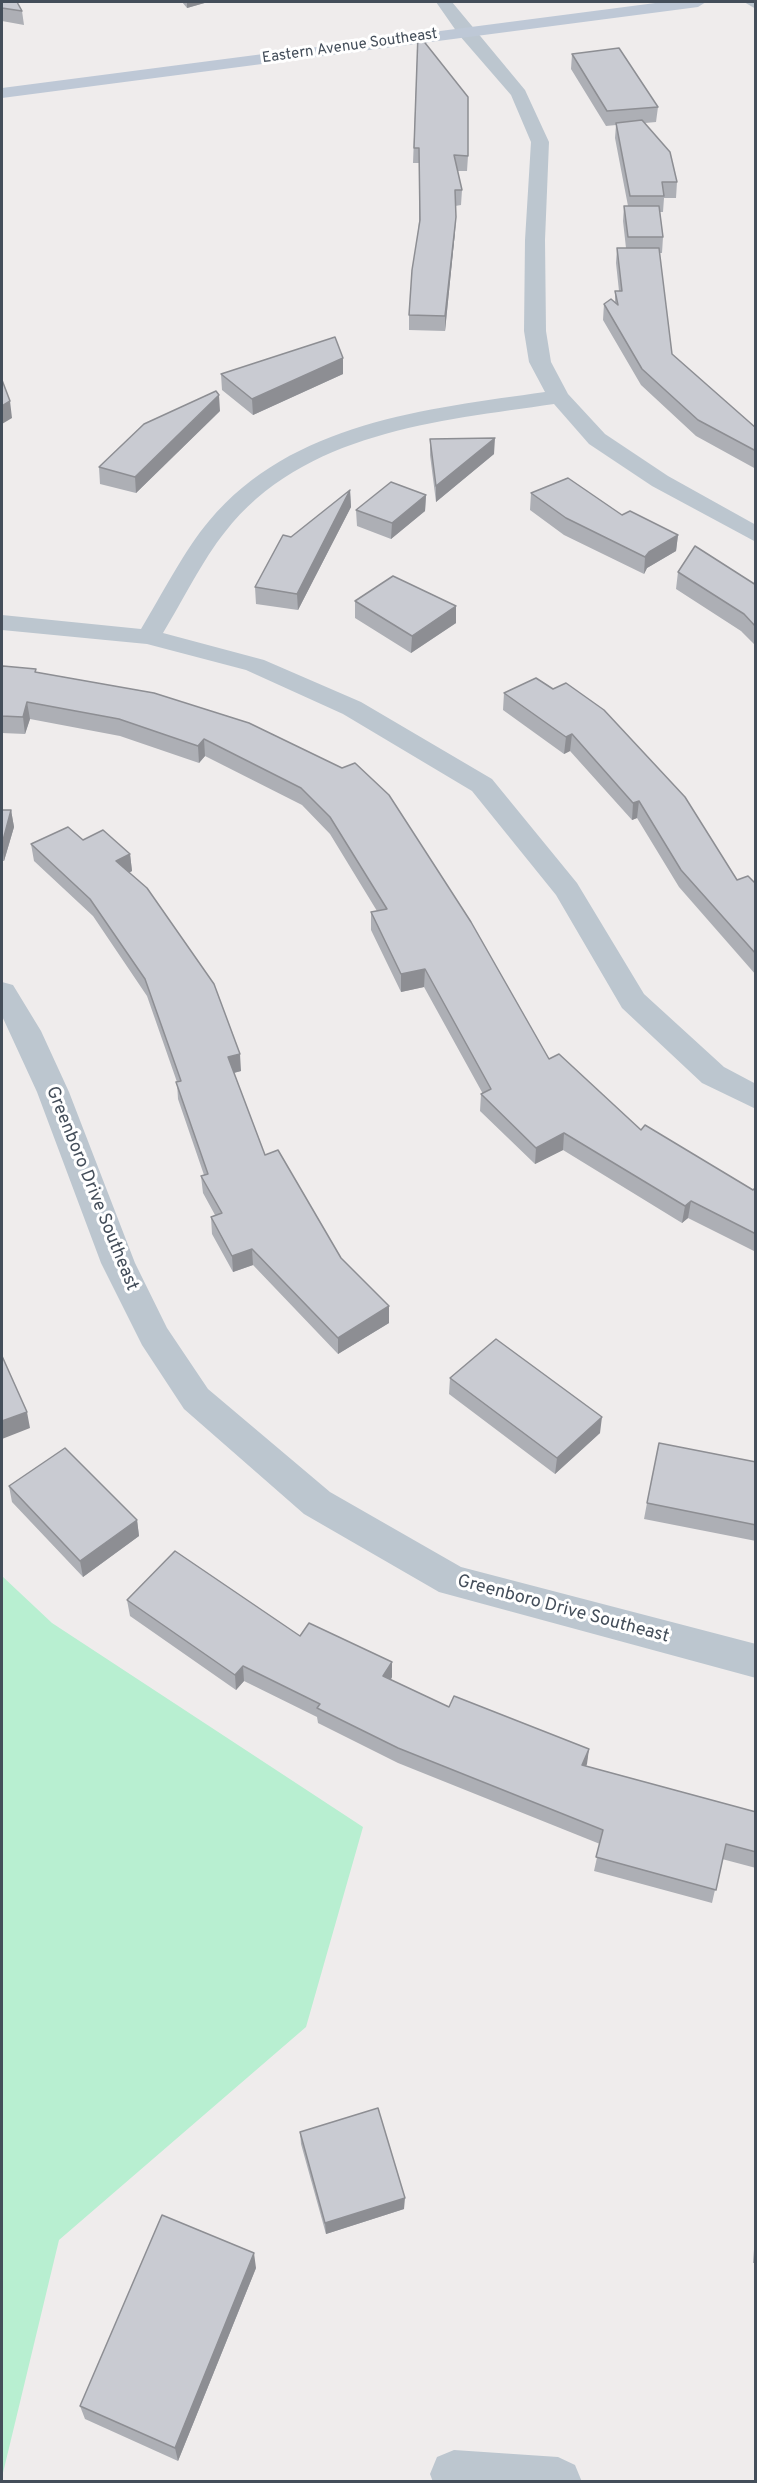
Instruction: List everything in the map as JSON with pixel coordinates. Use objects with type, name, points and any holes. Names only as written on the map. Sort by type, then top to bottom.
[{"type":"street","points":[[444,2],[465,32],[519,94],[540,142],[535,240],[535,332],[540,362],[559,397],[597,439],[660,481],[756,535]]},
{"type":"street","name":"Eastern Avenue Southeast","points":[[2,93],[698,2]]},
{"type":"street","points":[[148,637],[218,525],[284,465],[322,446],[373,430],[435,415],[559,397]]},
{"type":"street","points":[[2,623],[148,637],[255,665],[352,708],[482,785],[567,890],[633,1001],[713,1076],[756,1098]]},
{"type":"street","name":"Greenboro Drive Southeast","points":[[2,992],[26,1031],[53,1092],[118,1263],[154,1336],[196,1399],[316,1503],[452,1581],[756,1661]]},
{"type":"street","points":[[454,2474],[558,2481]]},
{"type":"green space","points":[[2,1576],[52,1623],[363,1827],[306,2027],[59,2240],[2,2477]]},
{"type":"building","points":[[2,2],[17,2],[22,11],[2,8]]},
{"type":"building","points":[[418,34],[468,97],[468,156],[454,155],[462,190],[455,190],[456,217],[445,316],[409,315],[412,270],[420,220],[419,148],[414,148]]},
{"type":"building","points":[[619,48],[658,107],[607,111],[572,54]]},
{"type":"building","points":[[642,120],[670,152],[677,182],[662,182],[664,196],[630,196],[616,123]]},
{"type":"building","points":[[624,206],[659,206],[663,237],[628,237]]},
{"type":"building","points":[[617,248],[659,248],[672,354],[756,428],[756,451],[698,420],[642,369],[604,304],[611,299],[618,305],[615,291],[622,291]]},
{"type":"building","points":[[335,337],[343,358],[252,399],[221,374]]},
{"type":"building","points":[[2,380],[10,401],[2,406]]},
{"type":"building","points":[[216,391],[219,395],[135,477],[99,467],[144,424]]},
{"type":"building","points":[[495,438],[436,486],[430,439]]},
{"type":"building","points":[[568,478],[622,515],[630,511],[678,535],[649,552],[645,557],[566,518],[531,493]]},
{"type":"building","points":[[391,482],[426,495],[392,523],[356,510]]},
{"type":"building","points":[[350,490],[297,594],[255,587],[283,535],[291,537]]},
{"type":"building","points":[[695,546],[756,585],[756,627],[744,614],[678,572]]},
{"type":"building","points":[[393,576],[456,606],[412,636],[355,601]]},
{"type":"building","points":[[3,666],[36,669],[35,672],[154,693],[249,723],[342,768],[355,763],[389,795],[471,922],[549,1059],[559,1054],[641,1130],[645,1125],[753,1190],[756,1187],[756,1234],[691,1201],[685,1206],[564,1133],[536,1148],[481,1094],[491,1089],[425,969],[401,974],[371,912],[387,909],[330,817],[301,788],[204,739],[198,746],[119,719],[27,702],[23,717],[2,716]]},
{"type":"building","points":[[536,678],[553,689],[566,683],[604,710],[685,797],[737,880],[748,876],[756,884],[756,954],[681,870],[639,801],[633,803],[572,734],[566,737],[504,693]]},
{"type":"building","points":[[2,810],[11,810],[2,844]]},
{"type":"building","points":[[68,827],[83,840],[103,830],[130,854],[116,861],[147,888],[214,984],[240,1054],[228,1057],[265,1155],[278,1150],[341,1258],[389,1306],[338,1338],[252,1249],[232,1256],[211,1217],[222,1213],[201,1176],[208,1174],[176,1082],[181,1081],[145,979],[90,899],[31,844]]},
{"type":"building","points":[[496,1339],[602,1417],[557,1458],[450,1378]]},
{"type":"building","points":[[2,1356],[27,1412],[2,1421]]},
{"type":"building","points":[[659,1443],[756,1462],[756,1525],[647,1503]]},
{"type":"building","points":[[65,1448],[137,1520],[80,1561],[9,1486]]},
{"type":"building","points":[[175,1551],[300,1636],[309,1623],[392,1662],[383,1676],[449,1707],[454,1696],[589,1749],[582,1765],[756,1812],[756,1852],[726,1844],[716,1890],[596,1857],[603,1830],[398,1748],[317,1708],[320,1704],[243,1666],[235,1675],[127,1600]]},
{"type":"building","points":[[378,2108],[405,2198],[325,2223],[300,2132]]},
{"type":"building","points":[[162,2215],[254,2253],[175,2448],[80,2406]]}]
